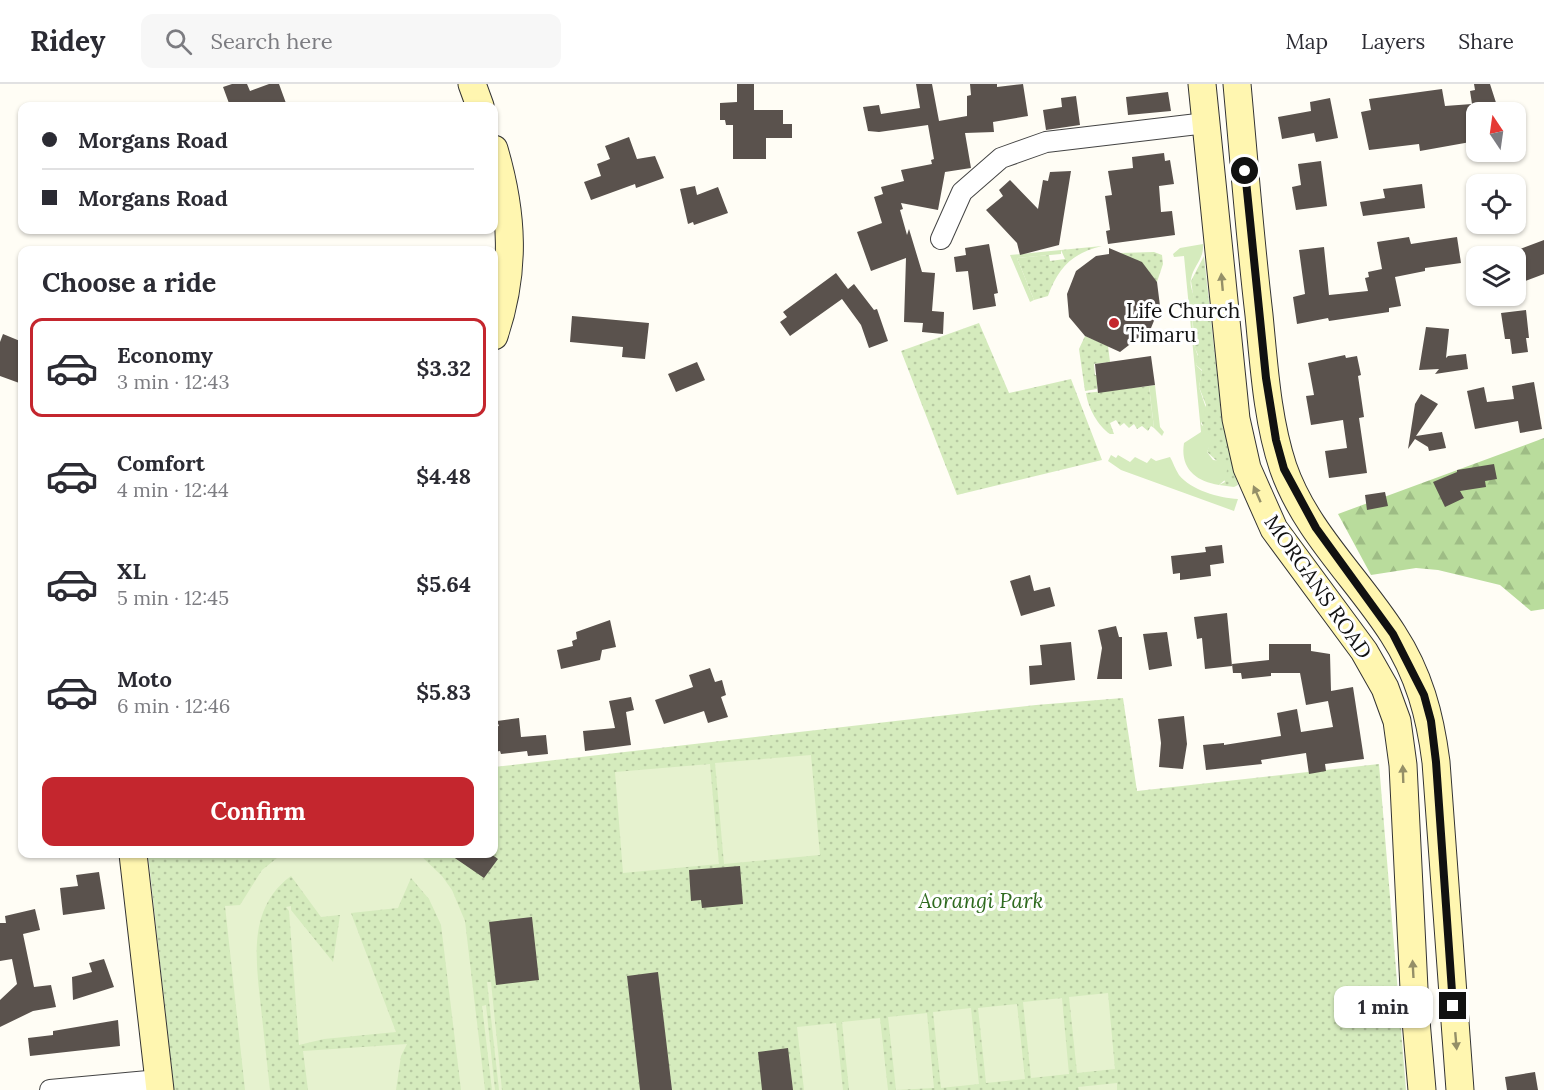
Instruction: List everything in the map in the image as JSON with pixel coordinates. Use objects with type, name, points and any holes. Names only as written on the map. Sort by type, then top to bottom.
[{"type":"street","points":[[471,84],[478,102]]},
{"type":"street","name":"MORGANS ROAD","points":[[1202,84],[1236,418],[1246,468],[1274,529],[1375,668],[1397,721],[1403,765],[1415,1010],[1422,1090]]},
{"type":"street","name":"MORGANS ROAD","points":[[1237,84],[1263,355],[1276,440],[1284,469],[1316,528],[1393,634],[1424,695],[1431,721],[1460,1090]]},
{"type":"street","points":[[941,239],[962,192],[1001,158],[1046,142],[1206,123]]},
{"type":"street","points":[[498,163],[506,190],[510,233],[507,282],[498,319]]},
{"type":"street","points":[[50,1090],[159,1085],[133,858]]},
{"type":"green space","points":[[1203,244],[1202,254],[1192,274],[1191,282],[1194,299],[1193,330],[1199,358],[1196,365],[1202,371],[1199,387],[1206,408],[1201,424],[1213,438],[1207,452],[1213,460],[1222,461],[1227,469],[1226,479],[1219,485],[1196,477],[1187,466],[1183,452],[1184,443],[1201,432],[1184,256],[1174,257],[1173,254],[1180,248]]},
{"type":"green space","points":[[1102,246],[1074,258],[1056,277],[1048,296],[1034,300],[1017,258],[1049,255],[1050,261],[1065,259],[1061,250]]},
{"type":"green space","points":[[1061,250],[1061,254],[1017,258],[1034,300],[1030,302],[1010,255]]},
{"type":"green space","points":[[1154,252],[1162,255],[1163,264],[1157,282],[1120,253]]},
{"type":"green space","points":[[1204,256],[1222,420],[1238,485],[1234,487],[1219,485],[1225,482],[1217,461],[1207,452],[1209,446],[1201,420],[1206,405],[1199,387],[1202,370],[1196,365],[1198,355],[1195,348],[1192,312],[1194,301],[1191,281]]},
{"type":"green space","points":[[979,323],[1009,393],[1071,379],[1102,460],[957,495],[901,351]]},
{"type":"green space","points":[[1085,336],[1108,346],[1110,362],[1094,364],[1095,375],[1098,375],[1097,389],[1085,391],[1079,349]]},
{"type":"green space","points":[[1155,385],[1160,427],[1164,432],[1162,436],[1154,428],[1149,386]]},
{"type":"green space","points":[[1149,386],[1154,428],[1151,426],[1148,431],[1142,426],[1137,429],[1134,424],[1129,428],[1124,423],[1120,426],[1116,420],[1110,423],[1114,434],[1110,434],[1094,416],[1086,393]]},
{"type":"green space","points":[[1544,438],[1544,609],[1531,611],[1500,585],[1438,570],[1416,568],[1371,575],[1338,514]]},
{"type":"green space","points":[[1111,455],[1116,458],[1118,455],[1130,462],[1135,457],[1147,463],[1151,458],[1156,461],[1170,457],[1179,475],[1191,485],[1214,495],[1238,499],[1234,511],[1121,470],[1108,461]]},
{"type":"green space","name":"Aorangi Park","points":[[1123,698],[1137,791],[1379,764],[1406,1090],[174,1090],[148,858],[498,858],[498,767],[1036,705]]},
{"type":"green space","points":[[811,755],[820,855],[724,864],[715,763]]},
{"type":"green space","points":[[710,764],[719,864],[623,873],[615,772]]},
{"type":"green space","points":[[277,858],[423,858],[442,876],[452,890],[465,921],[485,1090],[461,1090],[441,925],[429,899],[411,878],[398,908],[351,913],[396,1032],[324,1039],[299,1045],[289,911],[286,907],[291,906],[291,910],[333,962],[340,915],[321,917],[291,876],[277,889],[267,904],[258,936],[257,972],[270,1090],[245,1090],[225,906],[240,905],[262,870]]},
{"type":"green space","points":[[487,982],[491,982],[502,1090],[499,1090]]},
{"type":"green space","points":[[1108,993],[1115,1069],[1077,1073],[1069,997]]},
{"type":"green space","points":[[1062,998],[1069,1074],[1031,1078],[1023,1002]]},
{"type":"green space","points":[[1017,1004],[1025,1079],[986,1083],[978,1008]]},
{"type":"green space","points":[[486,1005],[495,1090],[492,1090],[482,1006]]},
{"type":"green space","points":[[971,1008],[979,1084],[941,1088],[933,1012]]},
{"type":"green space","points":[[927,1013],[934,1088],[896,1090],[888,1017]]},
{"type":"green space","points":[[880,1018],[888,1090],[849,1090],[842,1022]]},
{"type":"green space","points":[[836,1023],[843,1090],[804,1090],[797,1027]]},
{"type":"green space","points":[[407,1044],[401,1056],[396,1090],[308,1090],[303,1051]]},
{"type":"green space","points":[[1117,1083],[1117,1090],[1079,1090],[1078,1087]]},
{"type":"building","points":[[232,84],[247,84],[250,91],[269,84],[279,84],[286,102],[229,102],[223,87]]},
{"type":"building","points":[[737,84],[754,84],[754,110],[783,110],[783,124],[792,124],[792,138],[766,138],[766,159],[733,159],[733,125],[726,125],[725,120],[720,120],[720,103],[737,102]]},
{"type":"building","points":[[916,84],[932,84],[939,121],[967,116],[967,96],[971,95],[970,84],[997,84],[997,87],[1023,84],[1028,116],[993,122],[994,132],[965,133],[971,168],[945,172],[938,210],[901,203],[903,209],[900,210],[907,235],[909,229],[922,272],[935,273],[932,311],[944,312],[943,334],[922,332],[923,323],[904,322],[906,258],[871,271],[857,232],[882,223],[874,197],[883,194],[881,187],[904,181],[901,170],[932,164],[931,160],[934,159],[928,125],[879,132],[868,131],[863,107],[879,105],[881,114],[920,108]]},
{"type":"building","points":[[1474,84],[1490,84],[1496,102],[1472,102],[1470,91],[1475,90]]},
{"type":"building","points":[[1442,89],[1445,106],[1466,104],[1466,143],[1420,151],[1419,144],[1369,150],[1361,112],[1371,110],[1369,99]]},
{"type":"building","points":[[1168,92],[1171,111],[1128,115],[1126,97]]},
{"type":"building","points":[[1076,96],[1080,125],[1046,130],[1043,110],[1062,107],[1061,98]]},
{"type":"building","points":[[1330,98],[1338,138],[1316,142],[1314,133],[1282,139],[1278,117],[1311,111],[1310,102]]},
{"type":"building","points":[[629,137],[637,159],[655,156],[664,178],[636,188],[635,184],[591,200],[584,182],[601,176],[597,164],[610,159],[605,146]]},
{"type":"building","points":[[1164,153],[1165,161],[1170,160],[1174,184],[1159,186],[1161,212],[1172,211],[1175,235],[1108,244],[1106,231],[1110,230],[1105,196],[1112,195],[1108,171],[1133,168],[1132,157]]},
{"type":"building","points":[[1321,161],[1327,206],[1296,210],[1292,187],[1301,185],[1298,164]]},
{"type":"building","points":[[1071,171],[1059,245],[1020,255],[1017,243],[986,210],[1003,196],[999,190],[1010,180],[1038,209],[1043,180],[1048,181],[1050,172]]},
{"type":"building","points":[[1422,184],[1425,208],[1363,216],[1360,202],[1385,198],[1383,189]]},
{"type":"building","points":[[695,186],[697,195],[718,187],[728,213],[694,225],[693,222],[688,224],[680,189]]},
{"type":"building","points":[[1409,237],[1411,244],[1457,237],[1461,263],[1425,268],[1425,271],[1395,277],[1401,306],[1389,308],[1389,312],[1329,321],[1328,318],[1297,324],[1293,297],[1305,294],[1299,250],[1324,247],[1329,295],[1368,291],[1365,278],[1369,277],[1368,272],[1382,269],[1377,242]]},
{"type":"building","points":[[1544,240],[1544,274],[1526,281],[1526,247]]},
{"type":"building","points":[[989,244],[998,293],[994,294],[996,306],[973,310],[968,271],[956,272],[954,257],[966,255],[965,248]]},
{"type":"building","name":"Life Church Timaru","points":[[1109,248],[1142,262],[1157,282],[1160,306],[1151,328],[1120,352],[1085,336],[1069,317],[1067,294],[1076,271],[1096,256],[1109,254]]},
{"type":"building","points":[[836,273],[848,289],[854,284],[874,310],[877,309],[888,341],[869,348],[861,325],[842,299],[790,336],[780,322],[787,317],[783,312]]},
{"type":"building","points":[[1526,310],[1528,352],[1512,354],[1510,339],[1505,339],[1501,313]]},
{"type":"building","points":[[572,316],[649,323],[645,359],[622,357],[623,347],[570,342]]},
{"type":"building","points":[[1426,327],[1449,329],[1446,358],[1466,354],[1468,369],[1435,374],[1439,369],[1419,370]]},
{"type":"building","points":[[3,334],[18,340],[18,383],[0,376],[0,342]]},
{"type":"building","points":[[1345,355],[1346,358],[1357,356],[1361,375],[1358,376],[1364,417],[1359,418],[1367,473],[1329,478],[1325,451],[1347,448],[1343,420],[1311,425],[1306,396],[1314,395],[1308,363]]},
{"type":"building","points":[[1151,356],[1155,385],[1098,393],[1095,364]]},
{"type":"building","points":[[697,362],[705,380],[676,392],[668,374]]},
{"type":"building","points":[[1534,382],[1542,429],[1520,433],[1518,421],[1475,429],[1467,391],[1484,387],[1487,402],[1514,399],[1512,386]]},
{"type":"building","points":[[1421,394],[1438,404],[1416,436],[1442,432],[1446,448],[1429,451],[1428,447],[1415,439],[1408,449],[1415,404]]},
{"type":"building","points":[[1494,464],[1497,479],[1485,481],[1486,487],[1460,491],[1464,498],[1445,507],[1433,482],[1457,470]]},
{"type":"building","points":[[1385,492],[1388,506],[1367,510],[1365,495]]},
{"type":"building","points":[[1222,545],[1224,563],[1210,565],[1211,576],[1180,580],[1180,573],[1173,574],[1171,556],[1206,552],[1205,547]]},
{"type":"building","points":[[1030,575],[1034,591],[1050,587],[1055,606],[1021,616],[1010,581]]},
{"type":"building","points":[[1227,613],[1232,666],[1205,669],[1202,638],[1197,639],[1194,617]]},
{"type":"building","points":[[610,620],[616,647],[602,650],[600,660],[561,669],[557,650],[573,646],[572,641],[577,639],[576,632]]},
{"type":"building","points":[[1116,626],[1119,637],[1122,637],[1122,679],[1097,679],[1102,648],[1098,630]]},
{"type":"building","points":[[1167,632],[1172,666],[1149,670],[1143,634]]},
{"type":"building","points":[[1071,642],[1075,680],[1030,685],[1029,666],[1042,665],[1040,645]]},
{"type":"building","points":[[1269,644],[1311,644],[1311,651],[1330,654],[1331,691],[1353,687],[1364,759],[1325,764],[1326,771],[1309,774],[1306,753],[1261,760],[1262,764],[1206,770],[1203,745],[1224,743],[1224,745],[1281,736],[1277,713],[1297,709],[1301,732],[1333,727],[1328,701],[1306,705],[1300,673],[1271,673],[1271,676],[1242,679],[1241,673],[1233,673],[1232,664],[1269,660]]},
{"type":"building","points":[[710,668],[715,682],[722,680],[726,695],[721,697],[728,717],[708,723],[704,711],[664,724],[655,700],[693,687],[689,675]]},
{"type":"building","points":[[631,697],[634,710],[626,712],[631,745],[585,751],[583,731],[615,728],[609,701]]},
{"type":"building","points":[[1184,716],[1187,744],[1183,769],[1159,767],[1161,743],[1158,719]]},
{"type":"building","points":[[519,718],[521,737],[546,735],[548,754],[528,756],[527,751],[501,754],[498,751],[498,721]]},
{"type":"building","points":[[455,858],[497,858],[484,878]]},
{"type":"building","points":[[740,866],[743,904],[702,908],[701,900],[691,901],[689,870]]},
{"type":"building","points":[[99,872],[105,909],[63,915],[60,888],[78,886],[76,875]]},
{"type":"building","points":[[35,909],[40,930],[23,934],[34,987],[51,985],[56,1007],[33,1011],[0,1027],[0,1000],[17,984],[12,959],[0,961],[0,923],[6,923],[5,916]]},
{"type":"building","points":[[532,917],[539,980],[496,985],[489,922]]},
{"type":"building","points":[[104,959],[114,987],[73,1000],[72,977],[92,972],[89,963]]},
{"type":"building","points":[[658,972],[672,1090],[640,1090],[627,976]]},
{"type":"building","points":[[118,1020],[120,1046],[30,1056],[28,1038],[53,1035],[53,1031]]},
{"type":"building","points":[[788,1048],[793,1090],[762,1090],[758,1052]]},
{"type":"building","points":[[1535,1072],[1538,1090],[1507,1090],[1505,1077]]},
{"type":"place","name":"Life Church Timaru","points":[[1114,323]]},
{"type":"route","points":[[1245,171],[1266,378],[1276,440],[1284,469],[1296,496],[1316,528],[1393,634],[1424,695],[1431,721],[1436,762],[1453,1006]]}]
